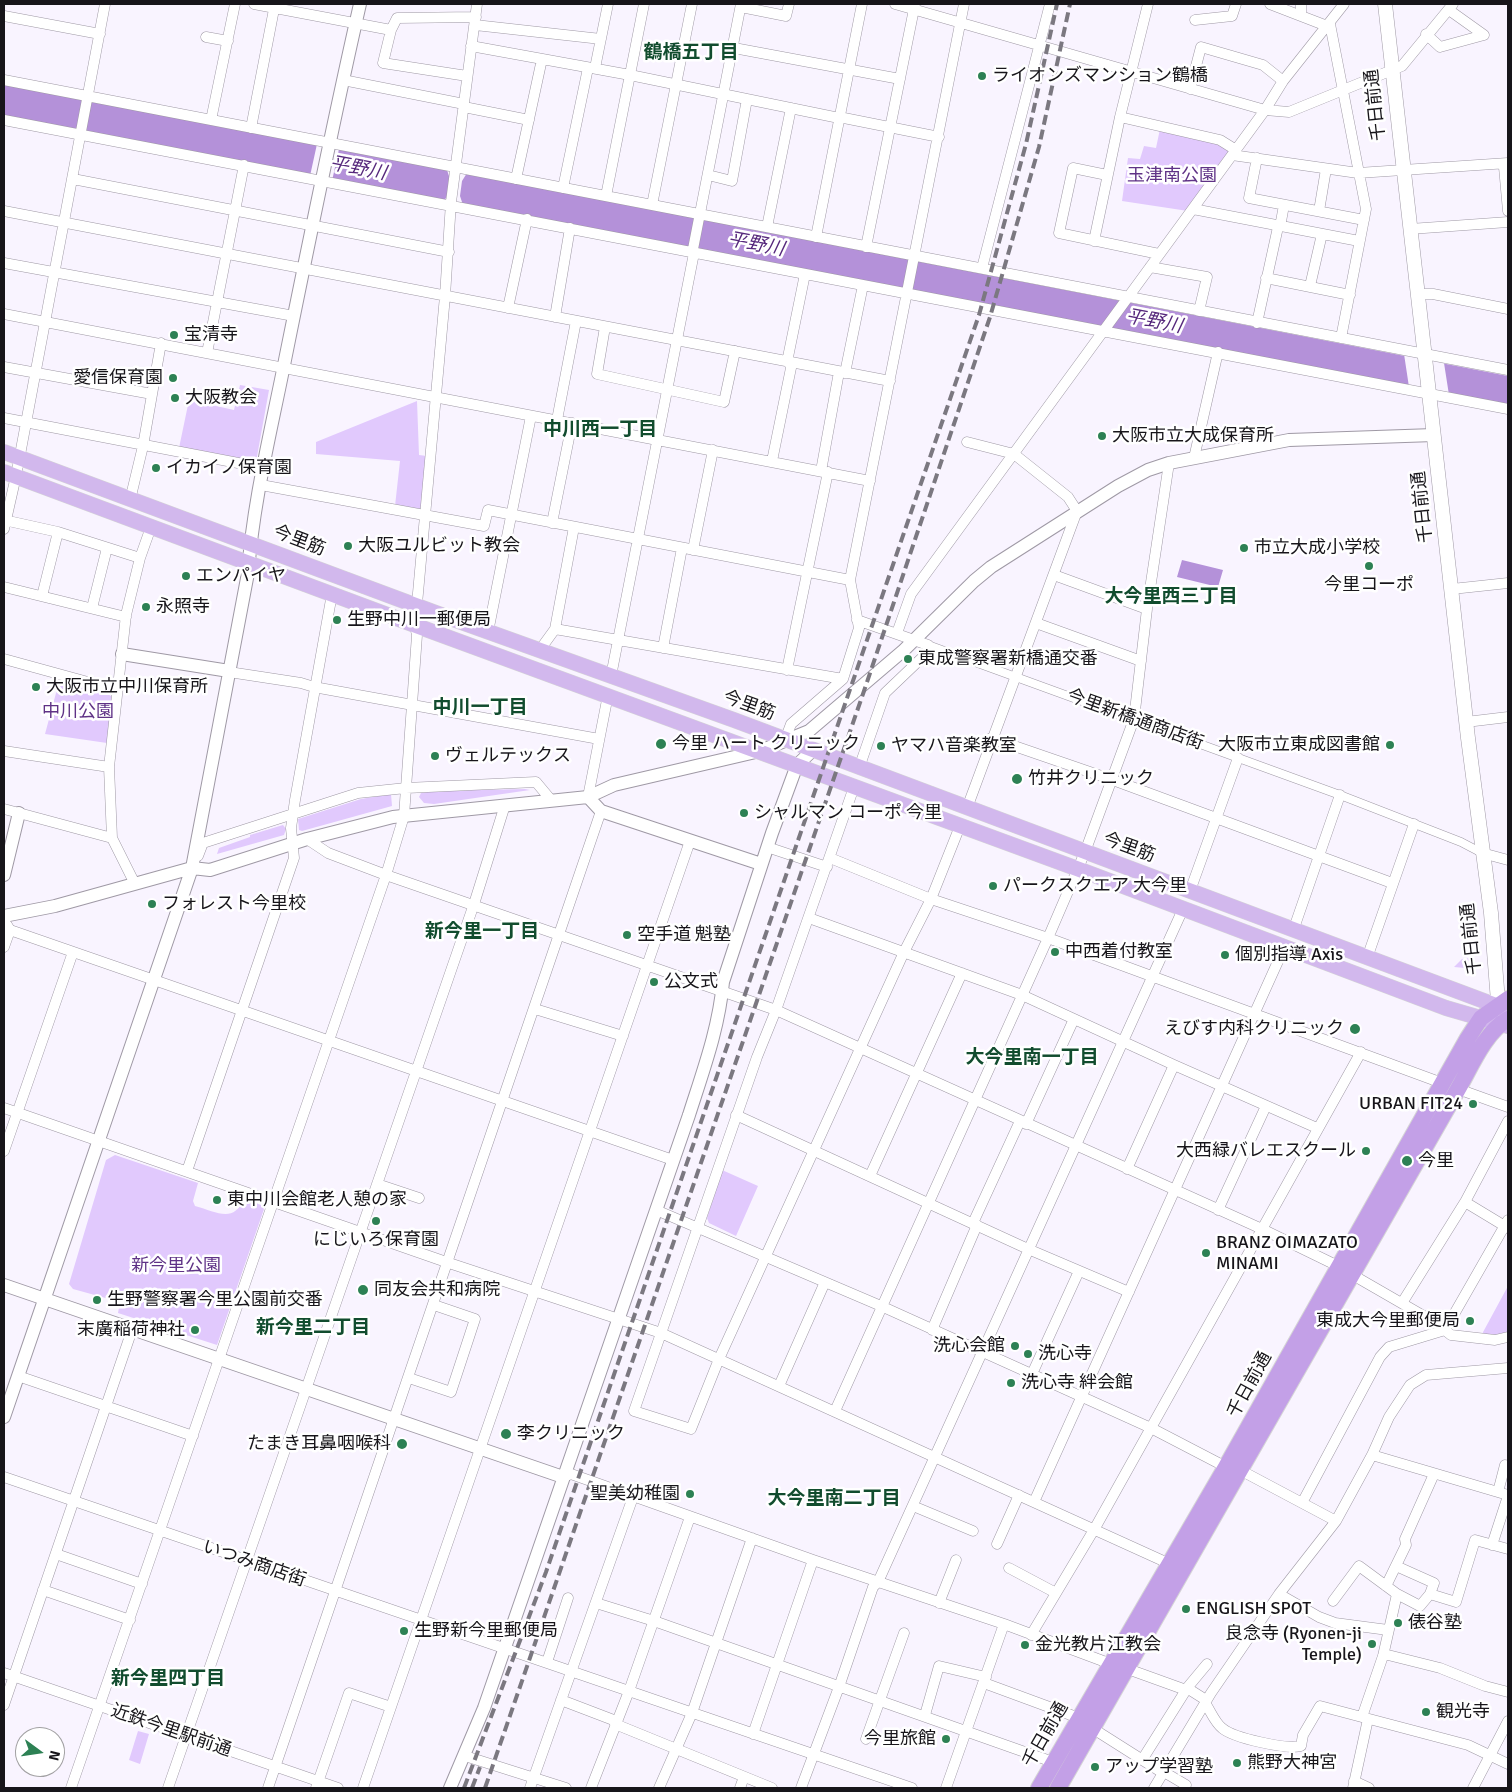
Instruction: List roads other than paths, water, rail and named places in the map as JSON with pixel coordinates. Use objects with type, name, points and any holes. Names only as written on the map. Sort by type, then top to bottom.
[{"type":"highway","name":"千日前通","points":[[1039,1788],[1079,1718],[1118,1666],[1233,1468],[1345,1270],[1442,1083],[1481,1018],[1505,1014]]},
{"type":"highway","name":"千日前通","points":[[1345,1270],[1505,1014]]},
{"type":"highway","name":"千日前通","points":[[1058,1788],[1092,1728],[1118,1666],[1170,1564],[1233,1468]]},
{"type":"main road","name":"千日前通","points":[[1385,4],[1466,722],[1496,958],[1505,1014]]},
{"type":"main road","name":"今里筋","points":[[11,455],[1190,891],[1367,958],[1505,1014]]},
{"type":"main road","points":[[10,474],[332,594],[416,630],[608,695],[1446,1008],[1481,1018]]},
{"type":"street","points":[[105,4],[26,421],[11,455],[4,523],[58,532],[140,558]]},
{"type":"street","points":[[211,120],[235,4]]},
{"type":"street","points":[[254,4],[274,6],[391,30]]},
{"type":"street","points":[[192,868],[249,564],[250,542],[264,468],[328,145],[360,4]]},
{"type":"street","points":[[71,1788],[386,875],[404,816],[417,606],[452,204],[467,76],[478,4]]},
{"type":"street","points":[[563,188],[591,68],[601,39],[608,4]]},
{"type":"street","points":[[606,196],[644,4]]},
{"type":"street","points":[[652,205],[692,4]]},
{"type":"street","points":[[611,676],[678,340],[693,251],[741,5],[786,16],[788,4]]},
{"type":"street","points":[[816,238],[862,4]]},
{"type":"street","points":[[894,4],[914,6],[1040,46],[1265,110],[1289,112],[1402,66],[1426,34],[1451,7],[1484,35],[1440,48],[1426,34]]},
{"type":"street","points":[[785,740],[791,724],[843,679],[859,628],[850,580],[964,4]]},
{"type":"street","points":[[982,268],[1050,4]]},
{"type":"street","points":[[1094,241],[1120,117],[1148,4]]},
{"type":"street","points":[[1195,20],[1232,16],[1236,4]]},
{"type":"street","points":[[1301,4],[1301,15]]},
{"type":"street","points":[[1276,5],[1328,25]]},
{"type":"street","points":[[250,128],[274,6]]},
{"type":"street","points":[[866,247],[914,6]]},
{"type":"street","points":[[897,633],[911,594],[1234,153],[1283,81],[1341,6]]},
{"type":"street","points":[[4,16],[100,34]]},
{"type":"street","points":[[467,76],[383,63],[391,30],[397,18],[476,21],[601,39]]},
{"type":"street","points":[[1328,25],[1344,90],[1366,209],[1358,241],[1341,338]]},
{"type":"street","points":[[206,37],[228,42]]},
{"type":"street","points":[[471,46],[630,75],[839,118],[939,136]]},
{"type":"street","points":[[1190,89],[1201,47],[1263,65],[1283,81]]},
{"type":"street","points":[[734,48],[900,79]]},
{"type":"street","points":[[516,179],[542,59]]},
{"type":"street","points":[[4,80],[86,98],[211,120],[328,145],[652,205],[700,217],[767,227],[914,258],[982,268],[1127,299],[1341,338],[1424,356],[1508,370]]},
{"type":"street","points":[[343,80],[529,120]]},
{"type":"street","points":[[708,175],[732,181],[747,99]]},
{"type":"street","points":[[767,227],[791,108]]},
{"type":"street","points":[[1120,117],[1220,140],[1234,153],[1358,173],[1403,168],[1505,163],[1508,211]]},
{"type":"street","points":[[4,120],[452,204],[805,274],[907,291],[1106,329],[1508,409]]},
{"type":"street","points":[[1258,158],[1249,198],[1364,220]]},
{"type":"street","points":[[207,353],[244,165]]},
{"type":"street","points":[[1108,175],[1073,168],[1059,233],[1159,254]]},
{"type":"street","points":[[1319,211],[1326,169]]},
{"type":"street","points":[[72,180],[312,224],[449,252]]},
{"type":"street","points":[[1257,323],[1284,205]]},
{"type":"street","points":[[1193,209],[1358,241]]},
{"type":"street","points":[[4,211],[890,381]]},
{"type":"street","points":[[508,308],[527,219]]},
{"type":"street","points":[[1410,229],[1508,222]]},
{"type":"street","points":[[555,317],[570,228]]},
{"type":"street","points":[[1310,286],[1322,234]]},
{"type":"street","points":[[4,262],[294,316]]},
{"type":"street","points":[[1150,267],[1207,277],[1199,311]]},
{"type":"street","points":[[772,462],[805,274]]},
{"type":"street","points":[[1266,278],[1350,295]]},
{"type":"street","points":[[787,670],[842,373],[863,285]]},
{"type":"street","points":[[1417,294],[1433,294],[1508,309]]},
{"type":"street","points":[[4,314],[870,481]]},
{"type":"street","points":[[557,420],[576,321]]},
{"type":"street","points":[[605,327],[597,374],[724,402],[735,351]]},
{"type":"street","points":[[130,500],[143,446],[161,344]]},
{"type":"street","points":[[1194,458],[1218,352]]},
{"type":"street","points":[[4,367],[152,394]]},
{"type":"street","points":[[488,632],[531,416]]},
{"type":"street","points":[[4,418],[264,468]]},
{"type":"street","points":[[552,523],[572,423]]},
{"type":"street","points":[[4,947],[10,930],[4,917],[55,906],[134,882],[192,868],[210,870],[307,839],[404,816],[588,797],[614,785],[760,751],[809,731],[915,640],[991,567],[1077,511],[1148,470],[1168,463],[1289,440],[1434,435]]},
{"type":"street","points":[[967,442],[1014,454],[1068,497],[1077,511]]},
{"type":"street","points":[[693,550],[713,450]]},
{"type":"street","points":[[835,1411],[927,1202],[975,1101],[1048,938],[1113,780],[1134,720],[1147,609],[1168,463]]},
{"type":"street","points":[[261,485],[484,526],[488,510],[850,580]]},
{"type":"street","points":[[967,808],[1077,511]]},
{"type":"street","points":[[539,651],[555,629],[574,527]]},
{"type":"street","points":[[134,882],[112,838],[109,767],[126,617],[140,558],[151,528]]},
{"type":"street","points":[[42,596],[58,532]]},
{"type":"street","points":[[92,608],[107,548]]},
{"type":"street","points":[[663,648],[682,548]]},
{"type":"street","points":[[1054,575],[1147,609]]},
{"type":"street","points":[[1452,589],[1508,583]]},
{"type":"street","points":[[4,587],[126,617]]},
{"type":"street","points":[[187,1171],[294,858],[291,844],[293,814],[332,594]]},
{"type":"street","points":[[857,620],[928,644],[928,652],[885,693],[859,768]]},
{"type":"street","points":[[1036,623],[1141,661]]},
{"type":"street","points":[[555,629],[843,679]]},
{"type":"street","name":"今里新橋通商店街","points":[[928,644],[1340,795],[1461,842],[1482,853]]},
{"type":"street","points":[[122,654],[301,682],[314,687],[599,739]]},
{"type":"street","points":[[4,659],[117,690]]},
{"type":"street","points":[[588,797],[608,695]]},
{"type":"street","points":[[1466,722],[1508,717]]},
{"type":"street","points":[[992,738],[1392,882]]},
{"type":"street","points":[[450,1788],[466,1756],[505,1649],[708,1058],[723,982],[761,864],[797,765],[813,750]]},
{"type":"street","points":[[4,751],[109,767]]},
{"type":"street","points":[[1190,891],[1218,818],[1238,758]]},
{"type":"street","points":[[4,1417],[192,868],[204,843],[358,794],[406,788],[536,782],[551,800]]},
{"type":"street","points":[[854,787],[776,1010],[756,1056],[634,1411],[691,1429],[719,1359],[812,1152],[904,952],[931,899],[960,826]]},
{"type":"street","points":[[1293,930],[1340,795]]},
{"type":"street","points":[[588,797],[601,811],[761,864]]},
{"type":"street","points":[[168,1788],[474,904],[505,806]]},
{"type":"street","points":[[4,809],[112,838]]},
{"type":"street","points":[[268,1788],[561,935],[601,811]]},
{"type":"street","points":[[4,875],[19,813]]},
{"type":"street","points":[[1367,958],[1392,882],[1414,824]]},
{"type":"street","points":[[307,839],[328,853],[386,875],[776,1010],[1262,1230],[1345,1270],[1402,1303],[1451,1335],[1494,1340],[1508,1338]]},
{"type":"street","points":[[363,1788],[690,841]]},
{"type":"street","points":[[767,847],[828,863],[1048,938],[1442,1083]]},
{"type":"street","points":[[1482,853],[1508,860]]},
{"type":"street","points":[[801,1788],[839,1687],[872,1587],[878,1582],[913,1506],[981,1352],[1183,909]]},
{"type":"street","points":[[809,918],[1022,995],[1317,1128]]},
{"type":"street","points":[[10,930],[673,1160]]},
{"type":"street","points":[[1034,1502],[1176,1192],[1284,948]]},
{"type":"street","points":[[4,1151],[73,952]]},
{"type":"street","points":[[870,1176],[962,973]]},
{"type":"street","points":[[535,1009],[623,1036]]},
{"type":"street","points":[[932,1330],[975,1224],[1074,1019]]},
{"type":"street","points":[[1031,1635],[1095,1528],[1361,1052]]},
{"type":"street","points":[[1127,1170],[1174,1065]]},
{"type":"street","points":[[1458,1089],[1508,1107]]},
{"type":"street","points":[[1218,1210],[1266,1106]]},
{"type":"street","points":[[4,1108],[449,1263],[661,1333],[935,1458],[1095,1528],[1170,1564]]},
{"type":"street","points":[[736,1115],[812,1152],[1129,1292]]},
{"type":"street","points":[[1402,1303],[1465,1202],[1508,1121]]},
{"type":"street","points":[[377,1184],[419,1198]]},
{"type":"street","points":[[1302,1503],[1380,1357],[1389,1347],[1445,1330],[1507,1224],[1465,1202]]},
{"type":"street","points":[[656,1210],[698,1226],[881,1306],[1151,1428],[1336,1520]]},
{"type":"street","points":[[1032,1374],[1079,1271]]},
{"type":"street","points":[[779,1386],[825,1282]]},
{"type":"street","points":[[4,1285],[563,1477],[571,1474],[1187,1689],[1206,1701],[1223,1729],[1259,1742],[1292,1749],[1301,1746],[1303,1736],[1320,1706],[1468,1746],[1508,1764]]},
{"type":"street","points":[[409,1378],[451,1392],[475,1319],[434,1305]]},
{"type":"street","points":[[4,1705],[9,1675],[56,1554],[132,1330]]},
{"type":"street","points":[[1154,1788],[1206,1701],[1279,1594],[1336,1520],[1372,1455],[1400,1398],[1410,1385],[1426,1375],[1508,1368]]},
{"type":"street","points":[[18,1376],[193,1436]]},
{"type":"street","points":[[1372,1455],[1505,1495]]},
{"type":"street","points":[[1492,1544],[1505,1495],[1505,1465],[1508,1466]]},
{"type":"street","points":[[1386,1586],[1406,1545],[1405,1539],[1434,1474]]},
{"type":"street","name":"いつみ商店街","points":[[4,1477],[912,1788]]},
{"type":"street","points":[[997,1544],[1019,1495]]},
{"type":"street","points":[[530,1788],[633,1496]]},
{"type":"street","points":[[913,1506],[973,1531]]},
{"type":"street","points":[[591,1788],[629,1692],[690,1517]]},
{"type":"street","points":[[659,1788],[692,1713],[752,1538]]},
{"type":"street","points":[[1430,1594],[1456,1602],[1475,1540],[1508,1549]]},
{"type":"street","points":[[56,1554],[142,1584]]},
{"type":"street","points":[[753,1734],[813,1560]]},
{"type":"street","points":[[939,1603],[956,1560]]},
{"type":"street","points":[[1334,1601],[1359,1566],[1397,1594],[1420,1606],[1430,1594],[1434,1583],[1396,1566]]},
{"type":"street","points":[[1009,1568],[1056,1593]]},
{"type":"street","points":[[43,1590],[130,1620]]},
{"type":"street","points":[[1279,1594],[1319,1617],[1335,1623],[1388,1630]]},
{"type":"street","points":[[1369,1788],[1354,1785],[1365,1718],[1384,1654],[1397,1594]]},
{"type":"street","points":[[547,1662],[568,1598]]},
{"type":"street","points":[[596,1603],[654,1621],[839,1687],[925,1715],[1053,1762]]},
{"type":"street","points":[[946,1788],[1004,1624]]},
{"type":"street","points":[[866,1739],[904,1633]]},
{"type":"street","points":[[1384,1654],[1440,1668],[1485,1686],[1508,1692]]},
{"type":"street","points":[[1142,1760],[1187,1689],[1207,1664]]},
{"type":"street","points":[[925,1715],[939,1666],[985,1680],[1079,1718]]},
{"type":"street","name":"近鉄今里駅前通","points":[[9,1675],[276,1767],[318,1785],[338,1788]]},
{"type":"street","points":[[318,1785],[349,1693],[391,1707]]},
{"type":"street","points":[[561,1700],[772,1788]]},
{"type":"street","points":[[1473,1788],[1508,1720]]},
{"type":"street","points":[[1092,1728],[1186,1785]]},
{"type":"street","points":[[466,1756],[566,1788]]},
{"type":"street","points":[[740,1788],[744,1776]]},
{"type":"water","name":"平野川","points":[[4,84],[1508,376],[1508,406],[4,115]]},
{"type":"water","points":[[1182,560],[1223,570],[1218,587],[1177,577]]},
{"type":"railway","points":[[464,1788],[546,1572],[979,315],[1026,144],[1057,4]]},
{"type":"railway","points":[[485,1788],[864,691],[990,317],[1039,147],[1070,4]]},
{"type":"railway","points":[[472,1788],[480,1767]]},
{"type":"place","name":"ライオンズマンション鶴橋","points":[[982,76]]},
{"type":"place","name":"宝清寺","points":[[174,335]]},
{"type":"place","name":"愛信保育園","points":[[173,378]]},
{"type":"place","name":"大阪教会","points":[[175,398]]},
{"type":"place","name":"大阪市立大成保育所","points":[[1102,436]]},
{"type":"place","name":"イカイノ保育園","points":[[156,468]]},
{"type":"place","name":"大阪ユルビット教会","points":[[348,546]]},
{"type":"place","name":"市立大成小学校","points":[[1244,548]]},
{"type":"place","name":"今里コーポ","points":[[1369,566]]},
{"type":"place","name":"エンパイヤ","points":[[186,576]]},
{"type":"place","name":"永照寺","points":[[146,607]]},
{"type":"place","name":"生野中川一郵便局","points":[[337,620]]},
{"type":"place","name":"東成警察署新橋通交番","points":[[908,659]]},
{"type":"place","name":"大阪市立中川保育所","points":[[36,687]]},
{"type":"place","name":"今里 ハート クリニック","points":[[661,744]]},
{"type":"place","name":"大阪市立東成図書館","points":[[1390,745]]},
{"type":"place","name":"ヤマハ音楽教室","points":[[881,746]]},
{"type":"place","name":"ヴェルテックス","points":[[435,756]]},
{"type":"place","name":"竹井クリニック","points":[[1017,779]]},
{"type":"place","name":"シャルマン コーポ 今里","points":[[744,813]]},
{"type":"place","name":"パークスクエア 大今里","points":[[993,886]]},
{"type":"place","name":"フォレスト今里校","points":[[152,904]]},
{"type":"place","name":"空手道 魁塾","points":[[627,935]]},
{"type":"place","name":"中西着付教室","points":[[1055,952]]},
{"type":"place","name":"個別指導 Axis","points":[[1225,955]]},
{"type":"place","name":"公文式","points":[[654,982]]},
{"type":"place","name":"えびす内科クリニック","points":[[1355,1029]]},
{"type":"place","name":"URBAN FIT24","points":[[1473,1104]]},
{"type":"place","name":"大西緑バレエスクール","points":[[1366,1151]]},
{"type":"place","name":"今里","points":[[1407,1161]]},
{"type":"place","name":"東中川会館老人憩の家","points":[[217,1200]]},
{"type":"place","name":"にじいろ保育園","points":[[376,1221]]},
{"type":"place","name":"BRANZ OIMAZATO MINAMI","points":[[1206,1253]]},
{"type":"place","name":"同友会共和病院","points":[[363,1290]]},
{"type":"place","name":"生野警察署今里公園前交番","points":[[97,1300]]},
{"type":"place","name":"東成大今里郵便局","points":[[1470,1321]]},
{"type":"place","name":"末廣稲荷神社","points":[[195,1330]]},
{"type":"place","name":"洗心会館","points":[[1015,1346]]},
{"type":"place","name":"洗心寺","points":[[1028,1354]]},
{"type":"place","name":"洗心寺 絆会館","points":[[1011,1383]]},
{"type":"place","name":"李クリニック","points":[[506,1434]]},
{"type":"place","name":"たまき耳鼻咽喉科","points":[[402,1444]]},
{"type":"place","name":"聖美幼稚園","points":[[690,1494]]},
{"type":"place","name":"ENGLISH SPOT","points":[[1186,1609]]},
{"type":"place","name":"俵谷塾","points":[[1398,1623]]},
{"type":"place","name":"生野新今里郵便局","points":[[404,1631]]},
{"type":"place","name":"良念寺 (Ryonen-ji Temple)","points":[[1372,1644]]},
{"type":"place","name":"金光教片江教会","points":[[1025,1645]]},
{"type":"place","name":"観光寺","points":[[1426,1712]]},
{"type":"place","name":"今里旅館","points":[[946,1739]]},
{"type":"place","name":"熊野大神宮","points":[[1237,1763]]},
{"type":"place","name":"アップ学習塾","points":[[1095,1767]]},
{"type":"district","name":"鶴橋五丁目","points":[[691,53]]},
{"type":"district","name":"中川西一丁目","points":[[600,430]]},
{"type":"district","name":"大今里西三丁目","points":[[1171,597]]},
{"type":"district","name":"中川一丁目","points":[[480,708]]},
{"type":"district","name":"新今里一丁目","points":[[482,932]]},
{"type":"district","name":"大今里南一丁目","points":[[1032,1058]]},
{"type":"district","name":"新今里二丁目","points":[[313,1328]]},
{"type":"district","name":"大今里南二丁目","points":[[834,1499]]},
{"type":"district","name":"新今里四丁目","points":[[168,1679]]},
{"type":"park label","name":"玉津南公園","points":[[1172,176]]},
{"type":"park label","name":"中川公園","points":[[78,712]]},
{"type":"park label","name":"新今里公園","points":[[176,1266]]}]
